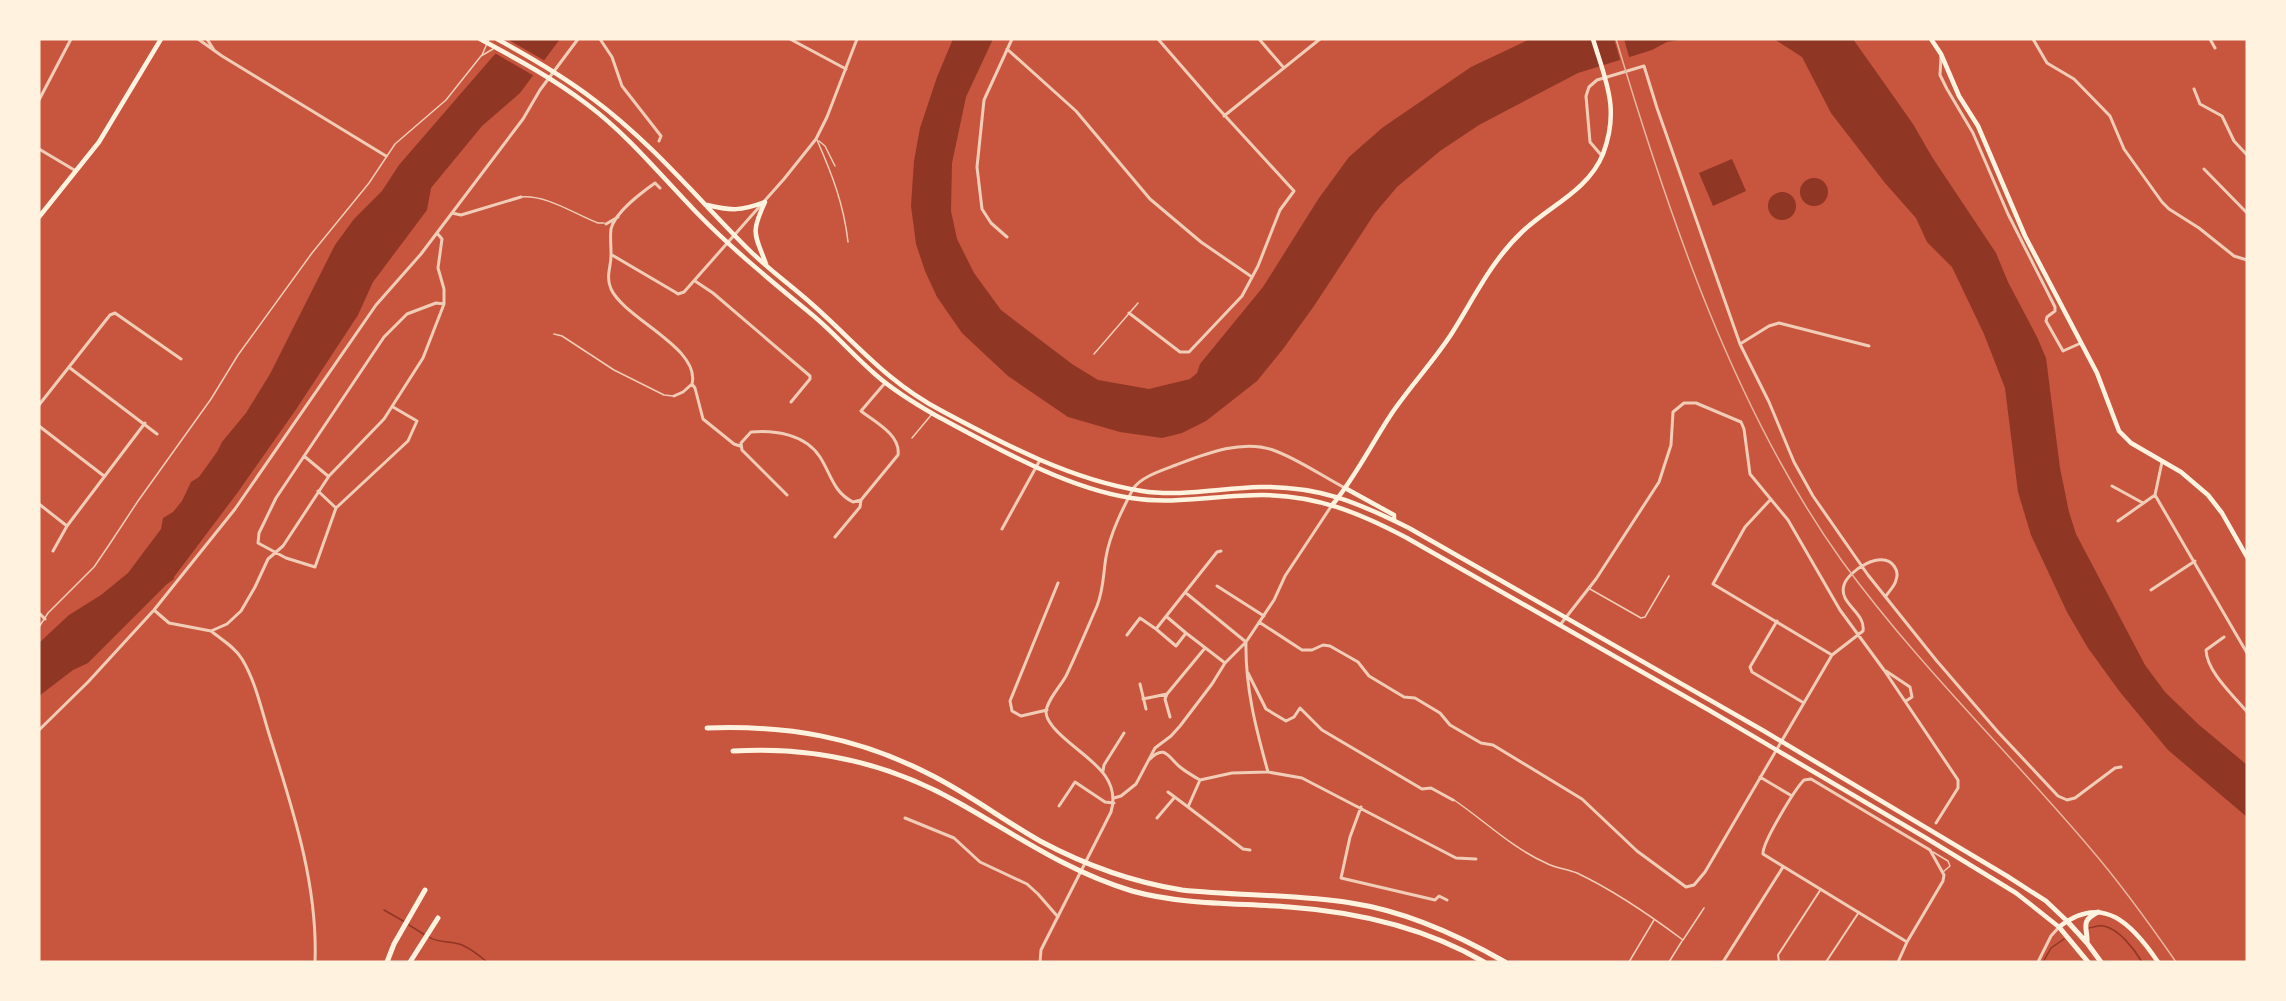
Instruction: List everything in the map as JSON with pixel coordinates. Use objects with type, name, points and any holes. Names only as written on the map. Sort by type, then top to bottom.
[{"type":"highway","points":[[707,728],[787,729],[854,743],[894,757],[932,775],[1040,840],[1089,865],[1135,880],[1182,890],[1353,903],[1387,911],[1446,932],[1474,944],[1505,962]]},
{"type":"highway","points":[[733,751],[788,750],[820,754],[889,771],[959,803],[1034,849],[1075,870],[1133,891],[1231,905],[1299,908],[1372,919],[1442,940],[1484,962]]},
{"type":"highway","points":[[387,962],[402,929],[425,890]]},
{"type":"highway","points":[[2087,943],[2085,926],[2089,918],[2098,912]]},
{"type":"highway","points":[[410,962],[438,918]]},
{"type":"highway","points":[[2067,921],[2101,962]]},
{"type":"highway","points":[[2059,927],[2088,962]]},
{"type":"main road","points":[[39,218],[105,134],[161,39]]},
{"type":"main road","points":[[480,39],[562,86],[610,123],[727,243],[817,320],[885,383],[932,414],[1037,467],[1081,486],[1129,498],[1173,502],[1269,495],[1313,499],[1333,504],[1392,530],[1778,750],[2016,893],[2059,927],[2080,914],[2098,912],[2117,918],[2138,935],[2158,962]]},
{"type":"main road","points":[[499,39],[567,80],[616,117],[767,267],[813,305],[874,364],[897,383],[940,410],[1041,459],[1093,480],[1133,489],[1179,492],[1277,487],[1307,490],[1339,496],[1395,520],[1624,648],[2007,876],[2046,901],[2067,921]]},
{"type":"main road","points":[[1333,504],[1346,488],[1384,425],[1433,362],[1506,248],[1534,221],[1575,192],[1586,181],[1602,156],[1611,128],[1612,110],[1593,39]]},
{"type":"main road","points":[[1931,39],[1941,54],[1959,96],[1978,126],[2021,227],[2097,373],[2119,431],[2131,443],[2163,461],[2208,495],[2222,513],[2247,557]]},
{"type":"main road","points":[[706,205],[730,211],[748,209],[765,202]]},
{"type":"main road","points":[[765,202],[756,222],[755,237],[767,267]]},
{"type":"main road","points":[[1346,488],[1394,515],[1395,520]]},
{"type":"street","points":[[39,100],[71,39]]},
{"type":"street","points":[[198,39],[215,52],[386,156]]},
{"type":"street","points":[[207,39],[215,52]]},
{"type":"street","points":[[39,730],[88,682],[154,610],[234,509],[376,305],[421,254],[524,119],[540,90],[578,39]]},
{"type":"street","points":[[600,39],[612,57],[622,86],[661,136],[659,141]]},
{"type":"street","points":[[790,39],[846,69]]},
{"type":"street","points":[[612,255],[678,294],[684,292],[765,202],[817,139],[857,39]]},
{"type":"street","points":[[1007,237],[991,223],[982,209],[977,167],[984,100],[1012,39]]},
{"type":"street","points":[[1129,313],[1180,352],[1189,352],[1242,296],[1280,210],[1294,191],[1224,116],[1158,39]]},
{"type":"street","points":[[1259,39],[1284,68]]},
{"type":"street","points":[[1224,116],[1320,39]]},
{"type":"street","points":[[2033,39],[2047,63],[2074,79],[2110,116],[2124,149],[2162,202],[2234,256],[2247,261]]},
{"type":"street","points":[[2210,39],[2215,48]]},
{"type":"street","points":[[1007,49],[1076,111],[1150,199],[1202,242],[1252,277]]},
{"type":"street","points":[[1941,54],[1940,75],[1973,133],[2008,214],[2055,307],[2054,312],[2047,317],[2046,321],[2063,351],[2081,344]]},
{"type":"street","points":[[1602,156],[1590,142],[1586,96],[1589,87],[1597,80],[1644,66],[1740,344],[1772,409],[1794,462],[1813,496],[1848,548],[1967,697],[2058,795],[2067,800],[2075,798],[2121,766]]},
{"type":"street","points":[[2194,89],[2200,104],[2222,116],[2234,141],[2247,155]]},
{"type":"street","points":[[39,149],[76,171]]},
{"type":"street","points":[[2204,169],[2247,213]]},
{"type":"street","points":[[660,188],[656,183],[640,194],[611,227],[612,255],[607,276],[612,290],[627,310],[681,353],[693,374],[692,384],[703,419],[734,444],[740,446],[749,458],[787,495]]},
{"type":"street","points":[[452,213],[461,214],[520,197]]},
{"type":"street","points":[[606,224],[620,215]]},
{"type":"street","points":[[211,631],[227,624],[241,611],[255,587],[264,564],[283,546],[328,476],[374,430],[393,407],[423,358],[444,304],[444,289],[438,268],[442,239],[437,233]]},
{"type":"street","points":[[695,281],[810,376],[791,402]]},
{"type":"street","points":[[315,567],[276,553],[258,543],[259,533],[276,498],[384,337],[407,314],[436,303],[444,304]]},
{"type":"street","points":[[39,405],[41,399],[70,368],[110,315],[115,313],[181,359]]},
{"type":"street","points":[[1740,344],[1769,326],[1779,323],[1869,346]]},
{"type":"street","points":[[70,368],[157,434]]},
{"type":"street","points":[[835,537],[860,507],[861,500],[898,455],[899,447],[895,438],[861,411],[885,383]]},
{"type":"street","points":[[674,396],[692,384]]},
{"type":"street","points":[[1560,625],[1590,588],[1659,482],[1671,445],[1673,412],[1684,403],[1696,404],[1741,422],[1750,474],[1788,520],[1840,610],[1884,670],[1958,780],[1958,788],[1936,823]]},
{"type":"street","points":[[313,573],[336,508],[408,441],[417,424],[417,421],[393,407]]},
{"type":"street","points":[[52,551],[67,526],[145,423]]},
{"type":"street","points":[[39,426],[105,477]]},
{"type":"street","points":[[740,446],[742,440],[753,431],[790,434],[810,446],[820,457],[832,483],[842,495],[853,502],[861,500]]},
{"type":"street","points":[[1040,962],[1041,950],[1113,805],[1114,798],[1112,786],[1103,771],[1062,737],[1047,717],[1047,710],[1065,678],[1103,589],[1106,555],[1119,516],[1133,489],[1138,483],[1162,470],[1217,450],[1239,447],[1273,450],[1346,488]]},
{"type":"street","points":[[304,456],[328,476]]},
{"type":"street","points":[[1002,529],[1041,459]]},
{"type":"street","points":[[2118,521],[2155,495],[2163,461]]},
{"type":"street","points":[[2112,486],[2143,503]]},
{"type":"street","points":[[318,491],[336,508]]},
{"type":"street","points":[[2155,495],[2195,561],[2231,632],[2247,653]]},
{"type":"street","points":[[1771,499],[1745,527],[1713,584],[1832,655]]},
{"type":"street","points":[[39,504],[67,526]]},
{"type":"street","points":[[1114,798],[1121,796],[1136,784],[1155,748],[1171,736],[1225,663],[1246,642],[1274,600],[1285,576],[1333,504]]},
{"type":"street","points":[[1156,629],[1217,552],[1221,551]]},
{"type":"street","points":[[1259,622],[1302,650],[1312,650],[1323,645],[1330,646],[1358,662],[1368,676],[1404,697],[1415,698],[1440,713],[1450,725],[1481,743],[1493,745],[1582,799],[1637,851],[1686,887],[1697,883],[1705,872],[1832,655],[1863,631],[1863,623],[1844,596],[1844,585],[1848,578],[1870,562],[1884,559],[1895,568],[1897,579],[1886,596]]},
{"type":"street","points":[[2151,590],[2195,561]]},
{"type":"street","points":[[1047,710],[1021,716],[1012,711],[1010,701],[1058,583]]},
{"type":"street","points":[[1217,586],[1264,616]]},
{"type":"street","points":[[1186,593],[1246,642]]},
{"type":"street","points":[[154,610],[169,623],[211,631],[242,658],[252,681],[302,848],[314,916],[315,962]]},
{"type":"street","points":[[39,613],[45,619]]},
{"type":"street","points":[[1166,617],[1225,663]]},
{"type":"street","points":[[1127,635],[1140,618],[1176,646],[1186,633]]},
{"type":"street","points":[[1777,621],[1750,667],[1752,672],[1804,703]]},
{"type":"street","points":[[2224,637],[2205,650],[2206,657],[2247,712]]},
{"type":"street","points":[[1246,642],[1245,669],[1254,722],[1268,772]]},
{"type":"street","points":[[1170,717],[1165,699],[1167,694],[1205,648]]},
{"type":"street","points":[[1245,669],[1266,709],[1286,721],[1294,717],[1300,708],[1322,730],[1422,789],[1431,788],[1453,800]]},
{"type":"street","points":[[1884,670],[1910,687],[1912,697],[1905,701]]},
{"type":"street","points":[[1140,684],[1146,709]]},
{"type":"street","points":[[1143,699],[1167,694]]},
{"type":"street","points":[[1103,771],[1104,765],[1124,734]]},
{"type":"street","points":[[1148,761],[1155,754],[1166,753],[1178,766],[1200,780],[1232,773],[1268,772],[1302,778],[1456,858],[1476,859]]},
{"type":"street","points":[[1760,777],[1792,796]]},
{"type":"street","points":[[1898,962],[1907,942],[1943,881],[1942,872],[1930,850],[1811,779],[1803,781],[1762,850],[1764,854],[1907,942]]},
{"type":"street","points":[[1188,807],[1200,780]]},
{"type":"street","points":[[1059,806],[1075,782],[1113,805]]},
{"type":"street","points":[[1168,792],[1242,849],[1250,850]]},
{"type":"street","points":[[1158,818],[1174,798]]},
{"type":"street","points":[[1361,807],[1350,837],[1341,878],[1436,900],[1439,896],[1447,900]]},
{"type":"street","points":[[905,818],[954,838],[980,862],[1027,884],[1058,917]]},
{"type":"street","points":[[1723,962],[1784,867]]},
{"type":"street","points":[[1779,962],[1778,955],[1821,889]]},
{"type":"street","points":[[1826,962],[1859,912]]},
{"type":"street","points":[[2038,962],[2051,936],[2059,927]]},
{"type":"lane","points":[[39,627],[94,567],[211,399],[238,355],[312,253],[369,183],[395,144],[446,100],[481,56],[489,39]]},
{"type":"lane","points":[[481,56],[489,53],[499,39]]},
{"type":"lane","points":[[817,139],[825,146],[835,166]]},
{"type":"lane","points":[[817,139],[838,190],[845,215],[848,242]]},
{"type":"lane","points":[[520,197],[530,196],[598,223],[606,224]]},
{"type":"lane","points":[[1094,354],[1138,303]]},
{"type":"lane","points":[[554,334],[562,336],[614,370],[664,394],[674,396]]},
{"type":"lane","points":[[912,438],[932,414]]},
{"type":"lane","points":[[1590,588],[1641,618],[1645,617],[1669,576]]},
{"type":"lane","points":[[1453,800],[1477,816],[1497,834],[1546,864],[1576,873],[1654,919],[1683,940]]},
{"type":"lane","points":[[1930,850],[1948,861],[1950,866],[1942,872]]},
{"type":"lane","points":[[1669,962],[1704,908]]},
{"type":"lane","points":[[1629,962],[1654,919]]},
{"type":"shaded area","points":[[508,39],[560,39],[520,93],[482,126],[431,188],[427,210],[373,282],[358,315],[297,408],[174,579],[88,663],[73,670],[39,696],[39,643],[69,615],[101,595],[128,573],[161,529],[163,518],[173,512],[182,501],[191,482],[199,477],[222,442],[246,413],[270,374],[335,245],[354,219],[382,191],[399,165]]},
{"type":"shaded area","points":[[953,39],[993,39],[966,97],[952,163],[951,211],[957,239],[974,273],[1001,310],[1072,364],[1098,380],[1149,389],[1190,379],[1197,373],[1200,364],[1263,287],[1319,198],[1349,157],[1382,128],[1471,67],[1530,39],[1685,39],[1667,42],[1652,50],[1578,73],[1479,125],[1440,151],[1397,187],[1375,213],[1314,306],[1257,381],[1206,421],[1182,433],[1162,438],[1120,432],[1068,417],[1008,376],[962,333],[937,297],[916,244],[911,206],[914,161],[920,128]]},
{"type":"shaded area","points":[[1774,39],[1853,39],[1913,124],[1932,157],[1996,253],[2046,358],[2060,468],[2076,534],[2145,665],[2165,692],[2198,724],[2247,765],[2247,817],[2168,750],[2120,692],[2088,648],[2067,612],[2031,535],[2018,492],[2005,388],[1984,334],[1952,267],[1927,242],[1916,218],[1885,183],[1831,113],[1802,57]]},
{"type":"shaded area","points":[[1732,159],[1746,191],[1713,206],[1699,173]]},
{"type":"shaded area","points":[[1814,178],[1824,182],[1828,192],[1824,202],[1814,206],[1804,202],[1800,192],[1804,182]]},
{"type":"shaded area","points":[[1782,192],[1792,196],[1796,206],[1792,216],[1782,220],[1772,216],[1768,206],[1772,196]]},
{"type":"pier","points":[[504,39],[547,62],[536,77],[493,52]]},
{"type":"pier","points":[[1614,39],[1624,39],[1630,60],[1621,63]]},
{"type":"waterway","points":[[384,910],[405,922]]},
{"type":"waterway","points":[[409,925],[425,935]]},
{"type":"waterway","points":[[2089,928],[2102,926],[2115,931],[2131,946],[2142,962]]},
{"type":"waterway","points":[[429,937],[462,945],[487,962]]},
{"type":"waterway","points":[[2043,962],[2051,948],[2064,939]]},
{"type":"railway","points":[[1616,39],[1658,174],[1708,310],[1769,441],[1803,502],[1842,561],[1901,636],[2059,812],[2134,904],[2176,962]]}]
